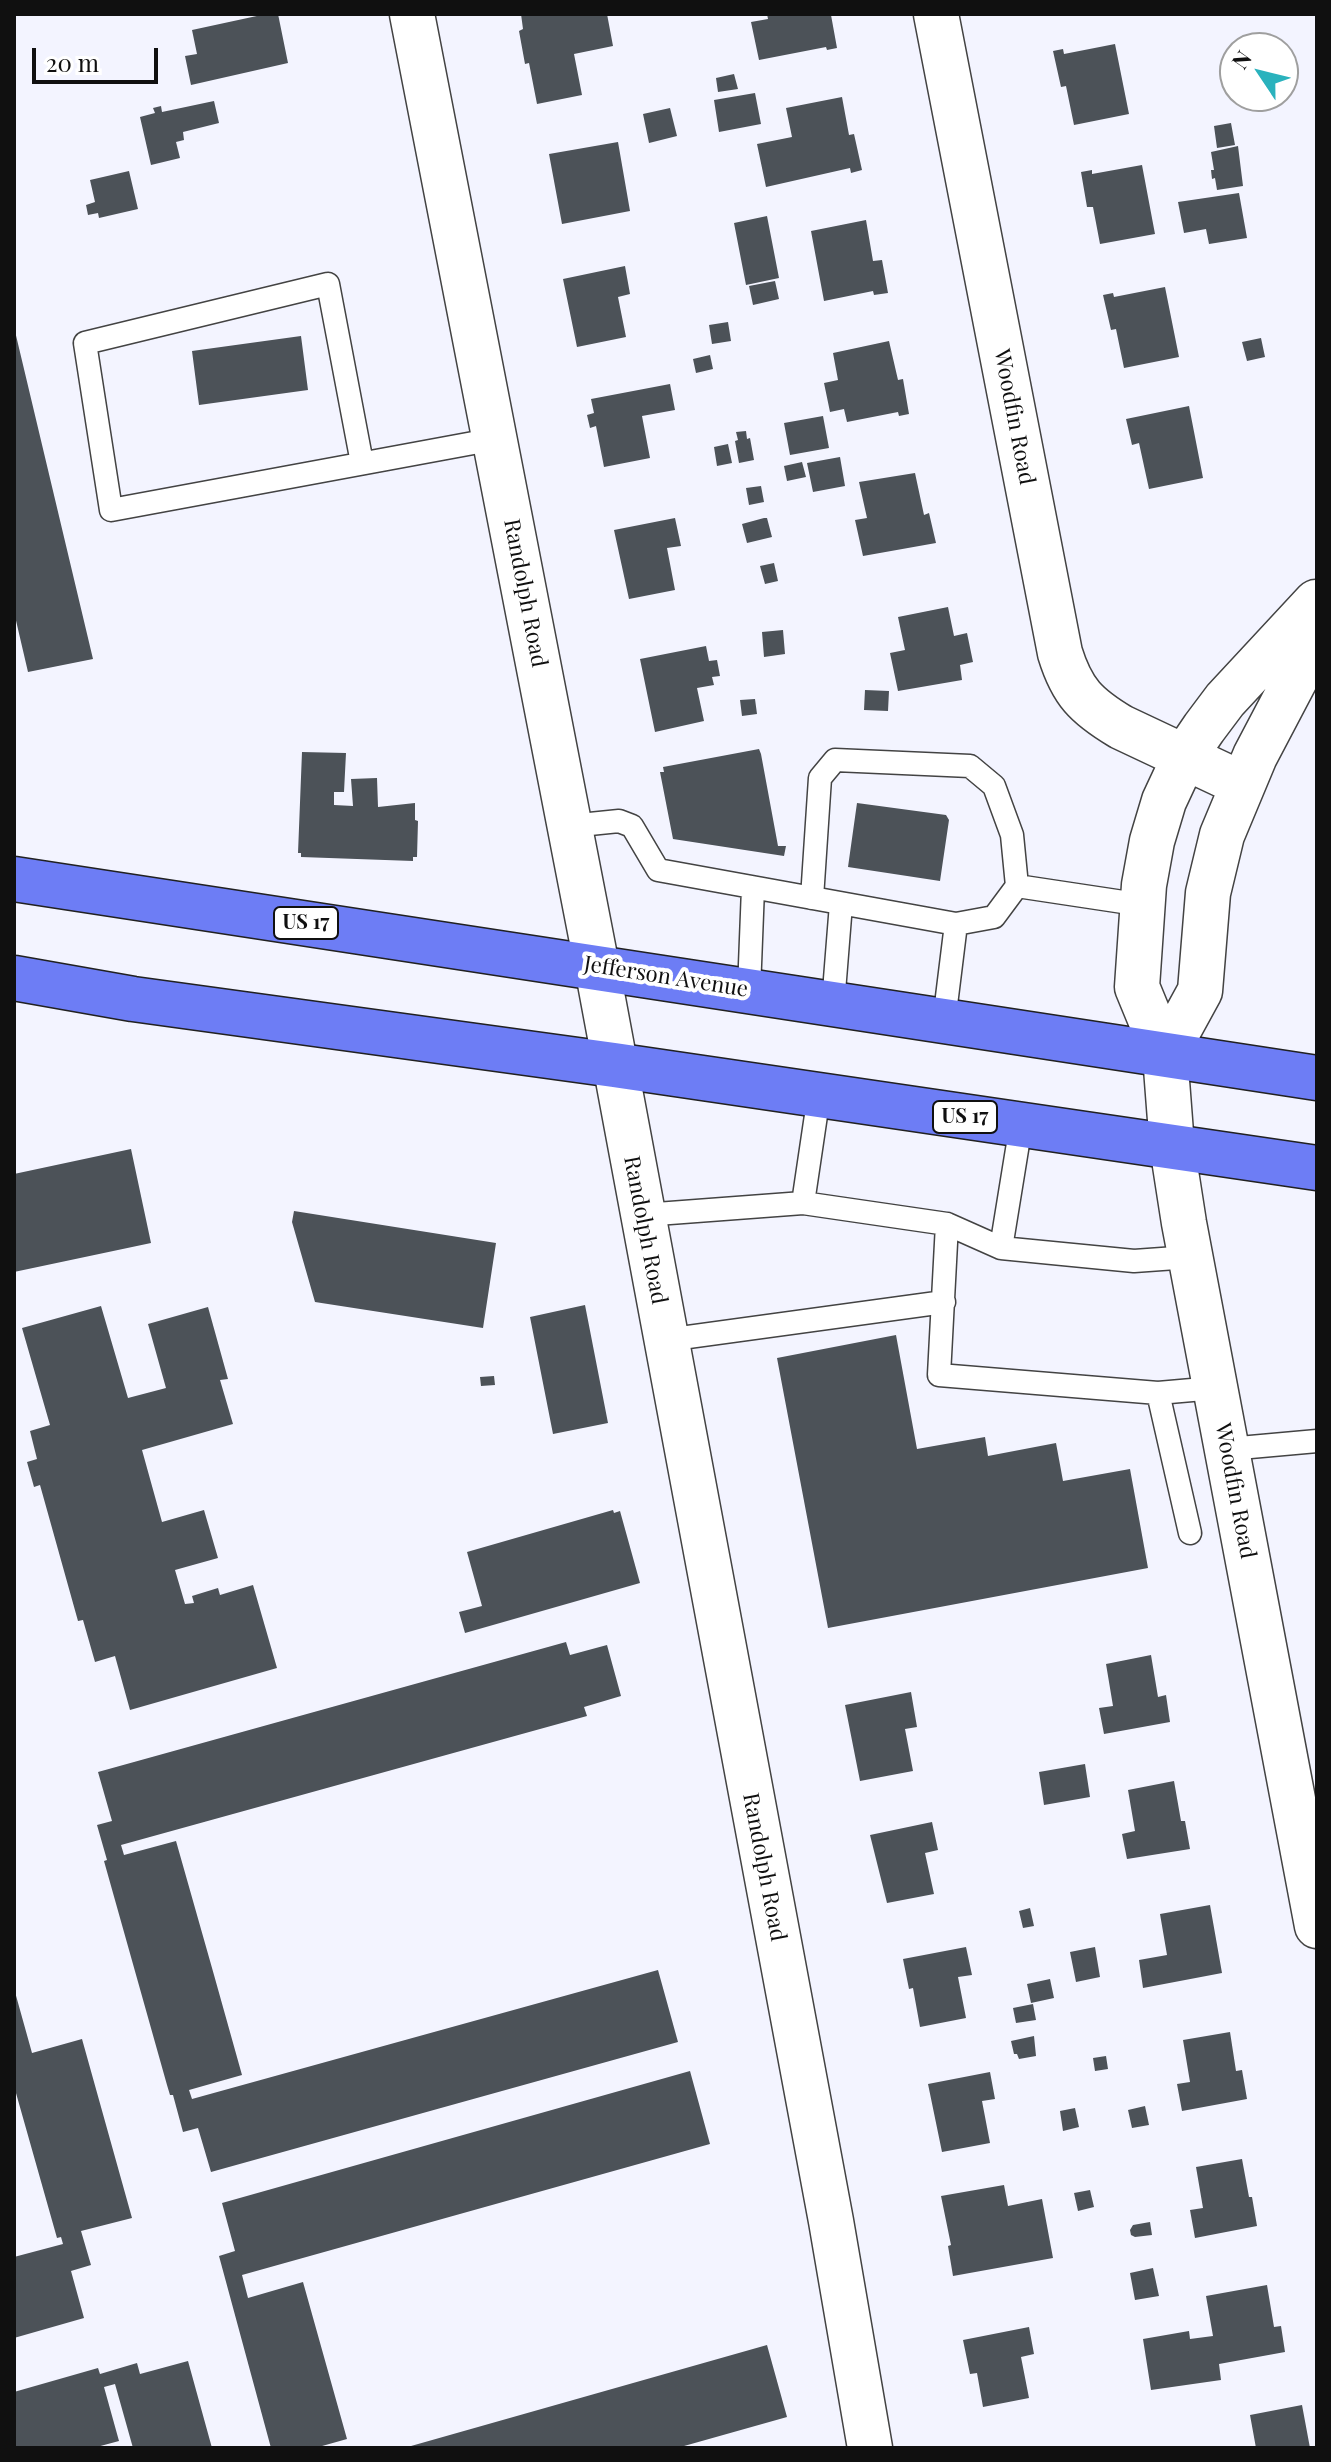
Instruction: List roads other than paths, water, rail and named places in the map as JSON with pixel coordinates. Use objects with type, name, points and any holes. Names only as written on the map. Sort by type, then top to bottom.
[{"type":"main road","name":"Jefferson Avenue","points":[[14,879],[1317,1078]]},
{"type":"main road","name":"US 17","points":[[14,978],[133,999],[614,1065],[1317,1168]]},
{"type":"street","name":"Randolph Road","points":[[412,14],[597,967],[828,2206],[870,2448]]},
{"type":"street","name":"Woodfin Road","points":[[936,14],[1067,677],[1077,693],[1106,718],[1242,784]]},
{"type":"street","name":"Woodfin Road","points":[[1317,602],[1225,700],[1185,756],[1164,801],[1152,841],[1143,905],[1137,987],[1165,1055],[1172,1146],[1190,1257],[1317,1926]]},
{"type":"street","name":"Woodfin Road","points":[[1165,1055],[1200,991],[1208,893],[1222,835],[1242,784],[1296,678],[1317,602]]},
{"type":"lane","points":[[362,463],[328,284],[85,343],[111,510],[495,439]]},
{"type":"lane","points":[[570,826],[619,821],[632,826],[658,870],[841,904],[956,924],[994,917],[1017,886],[1012,835],[994,786],[970,766],[835,760],[820,778],[812,898]]},
{"type":"lane","points":[[1017,886],[1143,905]]},
{"type":"lane","points":[[749,990],[753,888]]},
{"type":"lane","points":[[833,1004],[841,904]]},
{"type":"lane","points":[[944,1021],[956,924]]},
{"type":"lane","points":[[803,1203],[819,1095]]},
{"type":"lane","points":[[1001,1248],[1021,1125]]},
{"type":"lane","points":[[643,1215],[803,1203],[947,1224],[1001,1248],[1134,1261],[1190,1257]]},
{"type":"lane","points":[[947,1224],[939,1375],[1158,1393],[1215,1388]]},
{"type":"lane","points":[[666,1340],[944,1302]]},
{"type":"lane","points":[[1158,1393],[1190,1533]]},
{"type":"lane","points":[[1228,1449],[1317,1441]]}]
